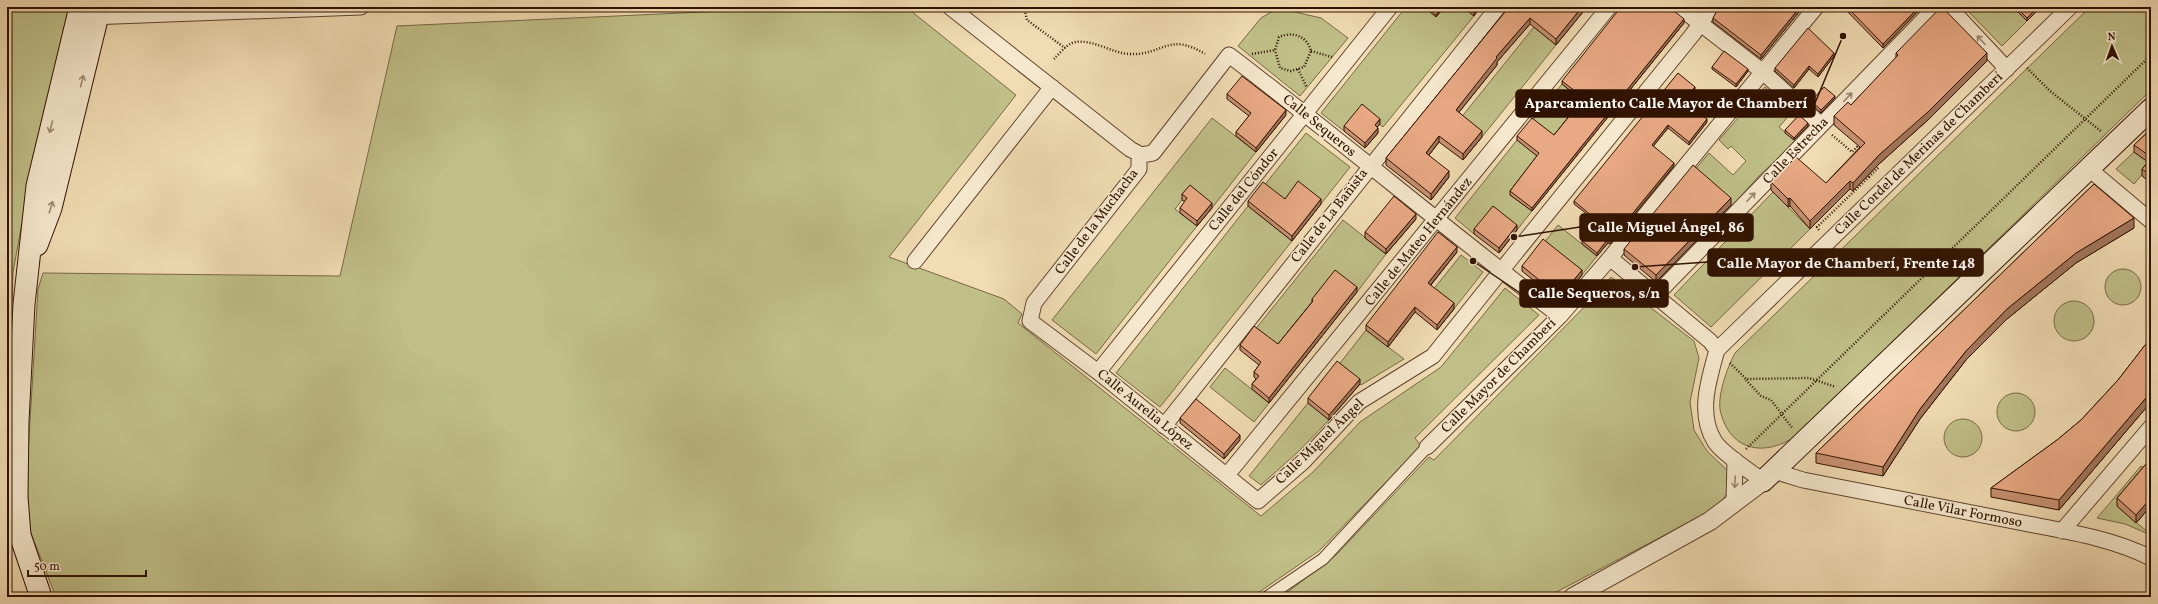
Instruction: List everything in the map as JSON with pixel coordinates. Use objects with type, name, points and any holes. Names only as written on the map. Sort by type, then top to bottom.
[{"type":"main road","points":[[41,597],[20,535],[17,497],[18,421],[28,270],[51,208],[89,12]]},
{"type":"main road","points":[[1768,476],[2151,109]]},
{"type":"street","points":[[89,12],[361,7]]},
{"type":"street","points":[[950,7],[1130,149],[1141,155]]},
{"type":"street","name":"Calle del Cóndor","points":[[1098,372],[1390,7]]},
{"type":"street","name":"Calle de La Bañista","points":[[1164,426],[1369,166],[1498,7]]},
{"type":"street","name":"Calle de Mateo Hernández","points":[[1227,475],[1437,220],[1609,7]]},
{"type":"street","points":[[1679,7],[1764,72],[1825,129]]},
{"type":"street","name":"Calle Miguel Ángel","points":[[1258,501],[1304,461],[1359,402],[1433,356],[1700,24],[1712,7]]},
{"type":"street","name":"Calle Mayor de Chamberí","points":[[1427,447],[1560,316],[1610,258],[1816,7]]},
{"type":"street","name":"Calle Estrecha","points":[[1656,295],[1825,129],[1936,7]]},
{"type":"street","points":[[1949,7],[2007,69]]},
{"type":"street","name":"Calle Cordel de Merinas de Chamberí","points":[[1717,350],[2070,7]]},
{"type":"street","name":"Calle Sequeros","points":[[1229,55],[1305,113],[1500,271],[1560,316]]},
{"type":"street","name":"Calle de la Muchacha","points":[[1030,321],[1034,303],[1139,169],[1138,161],[1141,155],[1153,153],[1229,55]]},
{"type":"street","points":[[915,261],[1052,87]]},
{"type":"street","points":[[2088,168],[2151,221]]},
{"type":"street","points":[[1573,597],[1710,521],[1768,476],[1735,460],[1716,443],[1707,421],[1706,398],[1717,350],[1656,295],[1610,258]]},
{"type":"street","name":"Calle Aurelia López","points":[[1030,321],[1098,372],[1258,501]]},
{"type":"street","points":[[2062,531],[2151,427]]},
{"type":"street","points":[[1267,597],[1324,559],[1427,447]]},
{"type":"street","points":[[1734,503],[1735,460]]},
{"type":"street","name":"Calle Vilar Formoso","points":[[1768,476],[1803,480],[2062,531],[2112,543],[2137,551],[2151,558]]},
{"type":"path","points":[[581,7],[581,13]]},
{"type":"path","points":[[1024,7],[1027,20],[1065,48]]},
{"type":"path","points":[[1287,34],[1300,36],[1309,42],[1311,51],[1304,67],[1290,71],[1280,68],[1275,50],[1279,37],[1287,34]]},
{"type":"path","points":[[1054,59],[1072,43],[1080,42],[1092,44],[1116,53],[1131,55],[1177,43],[1194,47],[1205,54]]},
{"type":"path","points":[[1248,55],[1275,50]]},
{"type":"path","points":[[1311,51],[1334,59]]},
{"type":"path","points":[[1746,449],[2151,55]]},
{"type":"path","points":[[2024,65],[2050,91],[2086,118],[2107,137]]},
{"type":"path","points":[[1298,69],[1310,89]]},
{"type":"path","points":[[1825,129],[1852,152],[1857,147],[1863,152],[1858,157]]},
{"type":"path","points":[[1819,230],[1817,227],[1869,177],[1880,169],[1874,163]]},
{"type":"path","points":[[1864,172],[1869,177]]},
{"type":"path","points":[[1728,361],[1761,396],[1771,400],[1794,431]]},
{"type":"path","points":[[1746,379],[1809,378],[1839,389]]},
{"type":"shaded area","points":[[7,7],[73,7],[29,185],[13,272],[7,453]]},
{"type":"shaded area","points":[[813,7],[906,7],[1016,95],[889,257],[1004,299],[1022,314],[1018,323],[1261,516],[1313,472],[1360,422],[1441,367],[1505,288],[1539,315],[1415,438],[1421,446],[1319,551],[1252,597],[56,597],[30,531],[26,487],[38,289],[43,273],[340,276],[397,26]]},
{"type":"shaded area","points":[[1406,7],[1463,7],[1474,16],[1383,127],[1362,109],[1344,131],[1321,113]]},
{"type":"shaded area","points":[[1964,7],[2017,7],[2015,9],[2027,21],[2002,46]]},
{"type":"shaded area","points":[[2090,7],[2151,7],[2151,90],[1796,436],[1774,446],[1762,448],[1752,447],[1733,437],[1726,427],[1721,414],[1720,400],[1723,383],[1735,353]]},
{"type":"shaded area","points":[[1278,8],[1321,18],[1348,38],[1300,96],[1238,46],[1261,18]]},
{"type":"shaded area","points":[[1534,27],[1556,45],[1482,137],[1460,119]]},
{"type":"shaded area","points":[[1562,84],[1584,102],[1554,139],[1532,121]]},
{"type":"shaded area","points":[[1765,87],[1792,112],[1779,127],[1796,142],[1760,175],[1732,206],[1693,172],[1709,153],[1733,175],[1746,161],[1731,146],[1728,149],[1719,140]]},
{"type":"shaded area","points":[[1212,118],[1256,152],[1212,208],[1190,190],[1175,209],[1197,226],[1096,354],[1052,320]]},
{"type":"shaded area","points":[[1306,133],[1350,167],[1321,204],[1284,204],[1263,187]]},
{"type":"shaded area","points":[[1517,140],[1539,157],[1510,195],[1532,211],[1517,230],[1493,211],[1474,234],[1455,218]]},
{"type":"shaded area","points":[[2134,152],[2151,164],[2134,184],[2116,169]]},
{"type":"shaded area","points":[[1773,192],[1810,229],[1711,327],[1674,295]]},
{"type":"shaded area","points":[[1248,206],[1292,241],[1160,407],[1116,373]]},
{"type":"shaded area","points":[[1343,220],[1386,254],[1357,292],[1336,275],[1277,349],[1254,331]]},
{"type":"shaded area","points":[[1558,225],[1597,256],[1582,275],[1543,244]]},
{"type":"shaded area","points":[[1461,255],[1483,272],[1454,309],[1432,291]]},
{"type":"shaded area","points":[[2127,269],[2136,274],[2140,280],[2140,294],[2136,300],[2127,305],[2119,305],[2110,300],[2106,294],[2105,283],[2110,274],[2116,270]]},
{"type":"shaded area","points":[[1611,277],[1694,341],[1699,358],[1690,402],[1694,430],[1707,451],[1729,472],[1729,491],[1716,508],[1547,597],[1281,597],[1336,555],[1429,457],[1434,460],[1593,298]]},
{"type":"shaded area","points":[[2078,301],[2085,304],[2091,310],[2094,321],[2093,329],[2085,338],[2078,341],[2070,341],[2063,338],[2055,329],[2054,317],[2057,310],[2066,302]]},
{"type":"shaded area","points":[[1366,330],[1404,359],[1361,385],[1337,367]]},
{"type":"shaded area","points":[[1225,368],[1269,403],[1254,422],[1210,387]]},
{"type":"shaded area","points":[[2012,393],[2020,393],[2027,396],[2032,401],[2035,412],[2032,423],[2027,428],[2020,431],[2012,431],[2005,428],[2000,423],[1997,416],[1997,408],[2000,401],[2005,396]]},
{"type":"shaded area","points":[[1308,403],[1329,420],[1298,452],[1261,485],[1249,476]]},
{"type":"shaded area","points":[[1963,419],[1973,422],[1979,428],[1982,438],[1979,448],[1973,454],[1963,457],[1953,454],[1947,448],[1944,438],[1947,428],[1953,422]]},
{"type":"shaded area","points":[[2141,466],[2147,470],[2117,506],[2149,533],[2151,531],[2151,535],[2125,524],[2097,518]]},
{"type":"building","points":[[1427,7],[1442,7],[1436,15]]},
{"type":"building","points":[[1468,7],[1477,7],[1474,12]]},
{"type":"building","points":[[1509,7],[1582,7],[1556,39],[1530,18],[1496,57],[1497,58],[1456,110],[1482,131],[1463,154],[1439,136],[1426,153],[1449,171],[1431,194],[1386,158]]},
{"type":"building","points":[[1621,7],[1672,7],[1673,10],[1684,19],[1532,208],[1510,191],[1539,153],[1517,136],[1532,118],[1554,135],[1584,98],[1562,81]]},
{"type":"building","points":[[1719,7],[1800,7],[1761,55],[1713,18]]},
{"type":"building","points":[[1847,7],[1919,7],[1883,44]]},
{"type":"building","points":[[1941,7],[1987,53],[1929,111],[1879,155],[1853,183],[1850,181],[1810,221],[1790,198],[1788,199],[1771,182],[1796,157],[1826,183],[1865,143],[1834,116],[1848,102],[1851,105],[1898,55],[1896,53]]},
{"type":"building","points":[[2016,7],[2038,7],[2027,18]]},
{"type":"building","points":[[1808,28],[1834,53],[1818,74],[1809,66],[1794,85],[1775,68]]},
{"type":"building","points":[[1724,51],[1748,69],[1736,84],[1712,67]]},
{"type":"building","points":[[1678,73],[1695,87],[1683,101],[1707,119],[1689,142],[1668,125],[1652,145],[1674,163],[1610,241],[1608,239],[1597,253],[1582,241],[1598,221],[1574,201]]},
{"type":"building","points":[[1242,76],[1286,110],[1256,148],[1236,132],[1251,113],[1227,94]]},
{"type":"building","points":[[1824,87],[1835,96],[1821,110],[1811,101]]},
{"type":"building","points":[[1362,104],[1380,119],[1375,125],[1378,128],[1365,143],[1344,126]]},
{"type":"building","points":[[1799,115],[1808,123],[1794,138],[1785,130]]},
{"type":"building","points":[[2151,129],[2151,157],[2134,145]]},
{"type":"building","points":[[2151,159],[2151,176],[2142,169]]},
{"type":"building","points":[[1693,165],[1731,198],[1656,275],[1624,249]]},
{"type":"building","points":[[1298,181],[1321,199],[1292,236],[1248,201],[1263,182],[1285,199]]},
{"type":"building","points":[[2094,184],[2134,218],[2076,253],[2007,309],[1966,351],[1920,409],[1883,467],[1816,453]]},
{"type":"building","points":[[1190,185],[1212,203],[1197,221],[1180,208],[1187,198],[1182,194]]},
{"type":"building","points":[[1394,196],[1416,214],[1386,249],[1365,232]]},
{"type":"building","points":[[1493,206],[1517,225],[1499,248],[1474,229]]},
{"type":"building","points":[[1438,232],[1457,247],[1428,283],[1454,303],[1437,325],[1415,307],[1388,342],[1366,325]]},
{"type":"building","points":[[1543,239],[1582,270],[1560,297],[1522,266]]},
{"type":"building","points":[[1335,270],[1357,287],[1269,398],[1252,384],[1259,376],[1254,372],[1261,362],[1240,345],[1254,326],[1278,344],[1313,301],[1312,299]]},
{"type":"building","points":[[2151,337],[2151,392],[2059,500],[1991,488],[2057,440],[2081,420],[2118,380]]},
{"type":"building","points":[[1337,361],[1360,379],[1329,415],[1308,398]]},
{"type":"building","points":[[1196,399],[1240,435],[1224,454],[1180,418]]},
{"type":"building","points":[[2151,458],[2151,498],[2136,515],[2117,498]]},
{"type":"place","name":"Aparcamiento Calle Mayor de Chamberí","points":[[1843,36]]},
{"type":"place","name":"Calle Miguel Ángel, 86","points":[[1514,237]]},
{"type":"place","name":"Calle Sequeros, s/n","points":[[1473,261]]},
{"type":"place","name":"Calle Mayor de Chamberí, Frente 148","points":[[1635,267]]}]
